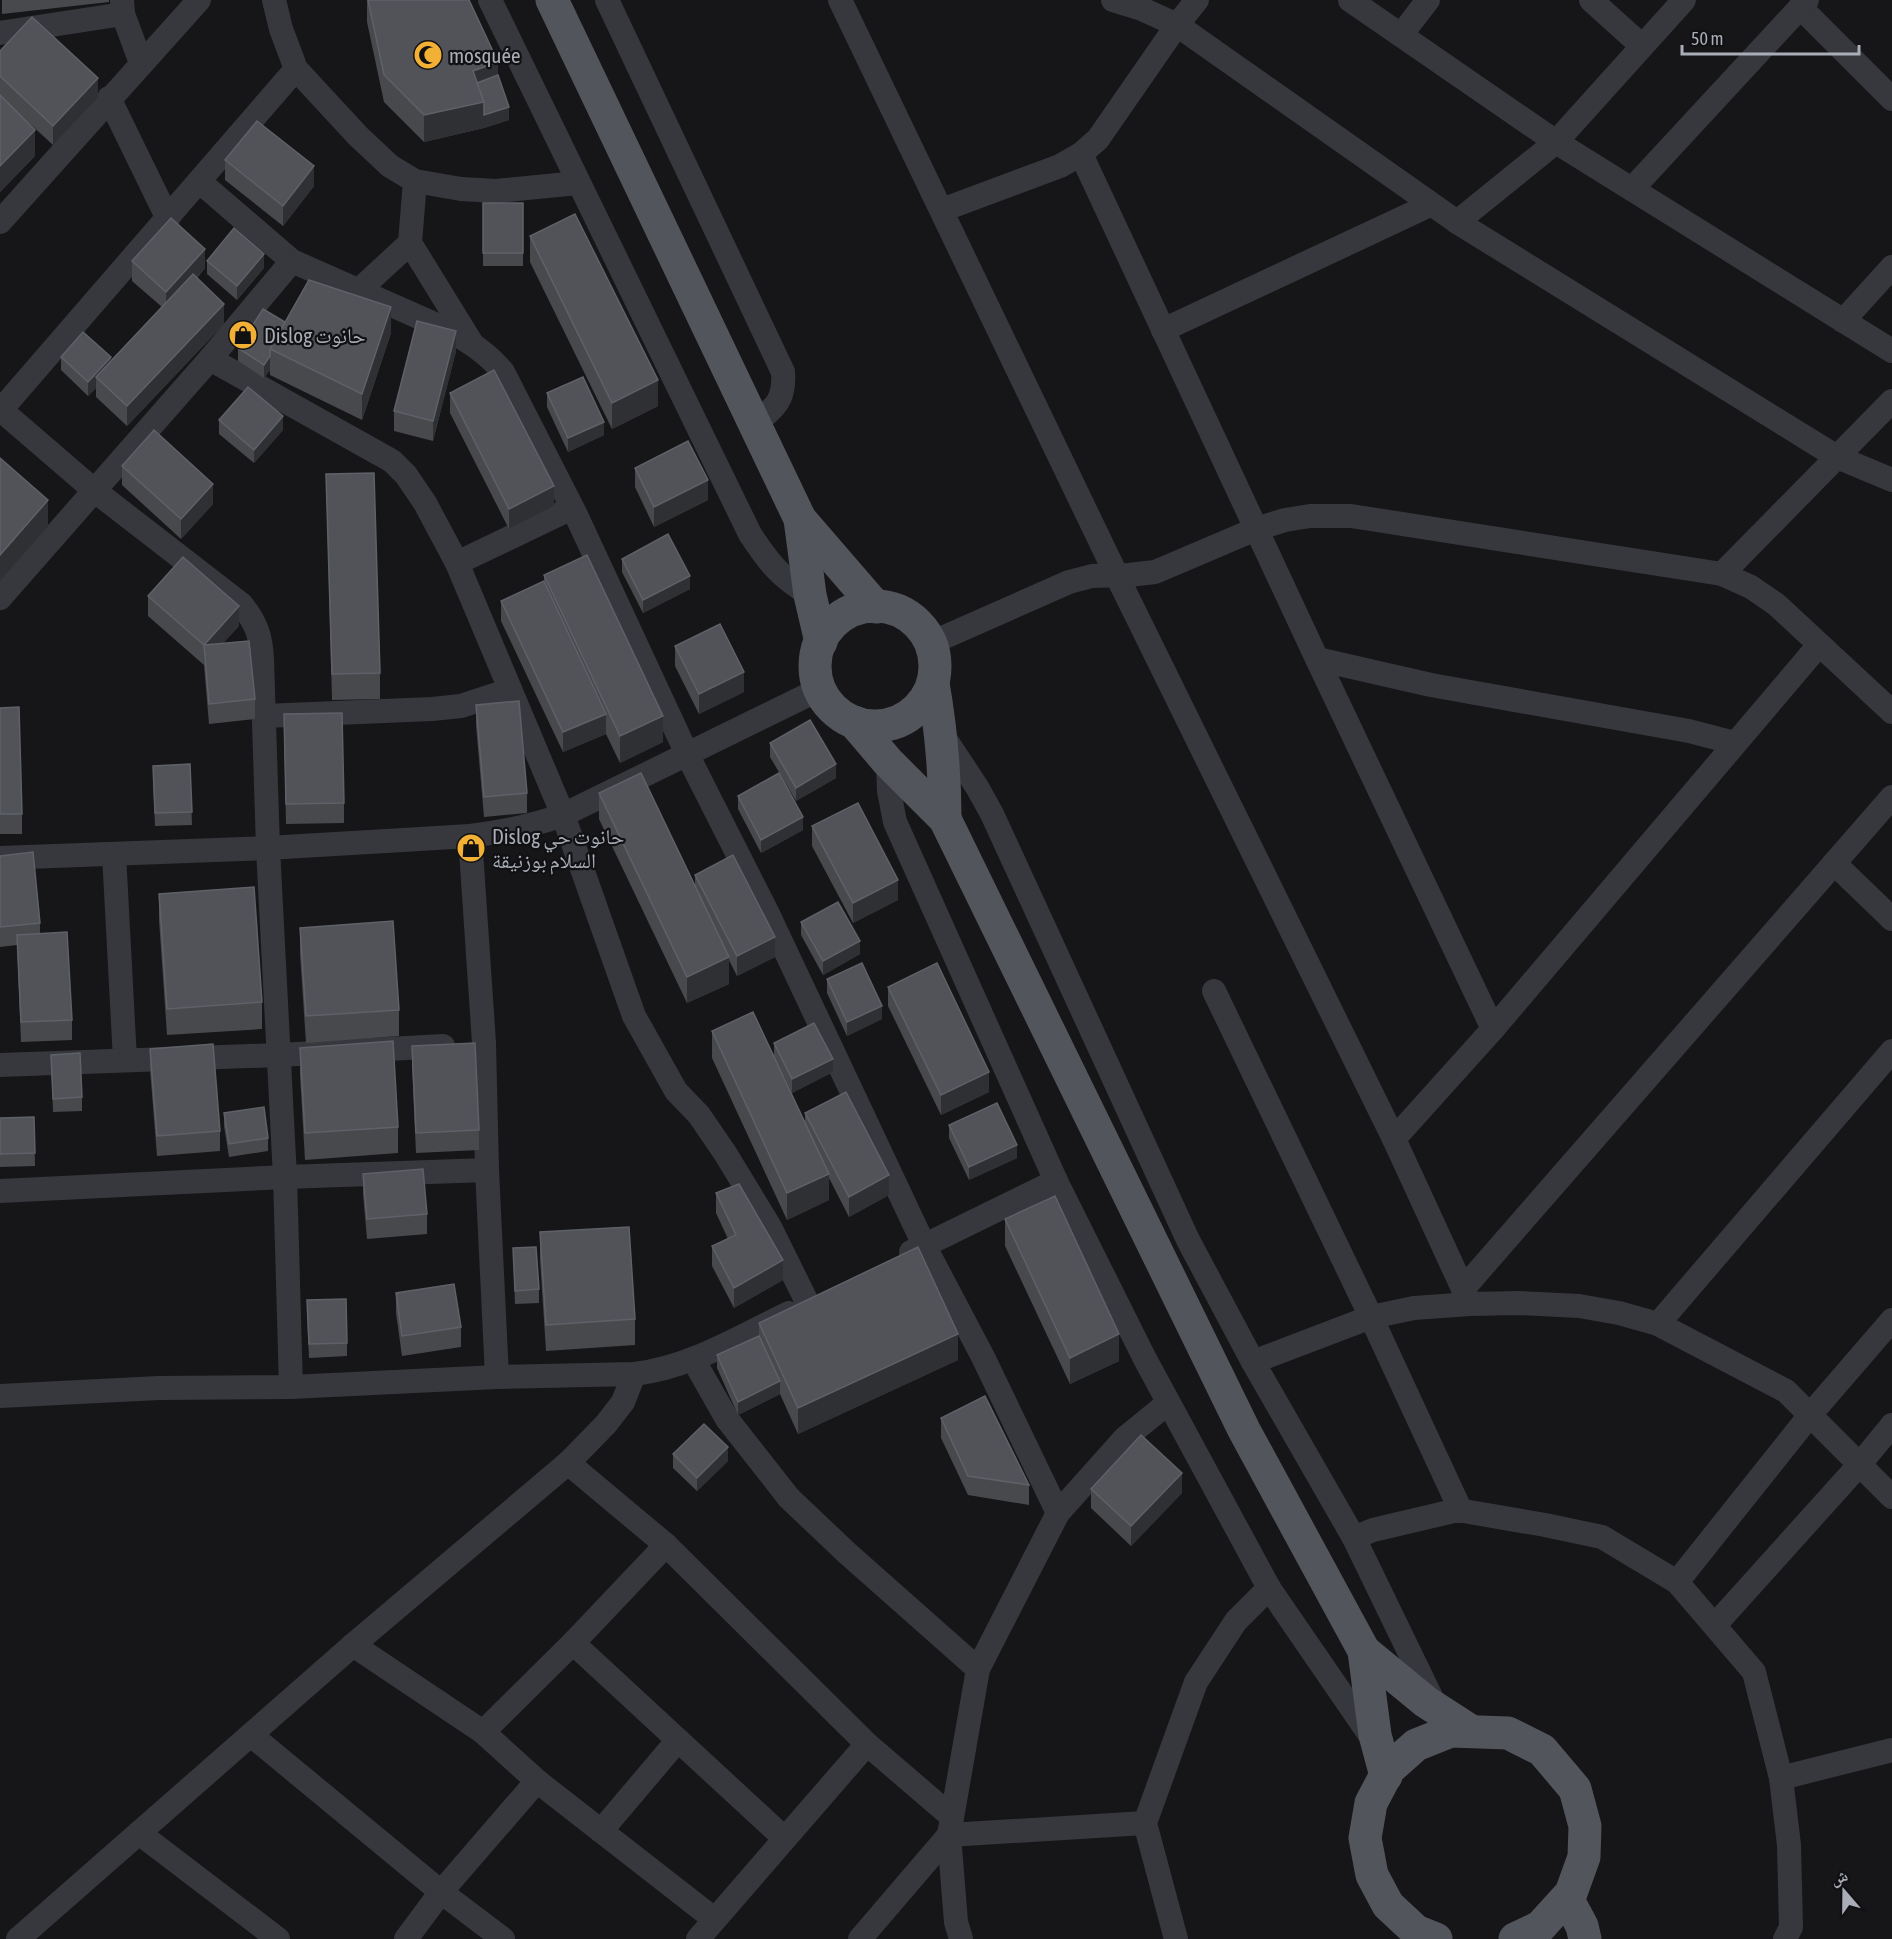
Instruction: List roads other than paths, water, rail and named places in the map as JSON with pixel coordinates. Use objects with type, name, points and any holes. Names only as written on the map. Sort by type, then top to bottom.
[{"type":"main road","points":[[552,0],[800,519],[876,607]]},
{"type":"main road","points":[[800,519],[810,595],[821,642]]},
{"type":"main road","points":[[945,819],[942,734],[933,683],[935,663],[931,643],[922,628],[909,617],[893,609],[876,607],[859,609],[843,616],[830,628],[817,653],[815,666],[820,689],[833,709],[854,722],[888,762],[945,819],[1244,1430],[1364,1651],[1382,1762],[1365,1838],[1372,1875],[1388,1905],[1416,1931],[1436,1939]]},
{"type":"main road","points":[[854,722],[873,726],[893,724],[911,715],[925,701],[933,683]]},
{"type":"main road","points":[[1364,1651],[1437,1709],[1470,1731]]},
{"type":"main road","points":[[1382,1762],[1389,1769],[1416,1745],[1452,1731],[1508,1733],[1542,1750],[1575,1789],[1585,1826],[1584,1857],[1571,1893],[1581,1925],[1540,1927],[1515,1939]]},
{"type":"street","points":[[0,222],[199,0]]},
{"type":"street","points":[[274,0],[280,29],[296,69],[358,136],[390,166],[414,181],[461,189],[496,191],[578,183]]},
{"type":"street","points":[[490,0],[750,534],[769,564],[790,583],[810,595]]},
{"type":"street","points":[[607,0],[783,372],[784,386],[780,399],[773,409],[754,424]]},
{"type":"street","points":[[840,0],[1116,574],[1394,1139],[1467,1297]]},
{"type":"street","points":[[1113,0],[1142,9],[1178,25],[1430,205],[1837,457],[1892,480]]},
{"type":"street","points":[[942,210],[1060,166],[1081,154],[1104,130],[1197,0]]},
{"type":"street","points":[[1350,0],[1556,142],[1892,351]]},
{"type":"street","points":[[1401,34],[1428,0]]},
{"type":"street","points":[[1591,0],[1642,46]]},
{"type":"street","points":[[1457,222],[1556,142],[1684,0]]},
{"type":"street","points":[[1632,189],[1804,4],[1892,99]]},
{"type":"street","points":[[0,33],[122,7],[141,63]]},
{"type":"street","points":[[291,1387],[285,1177],[268,848],[261,644],[258,630],[242,604],[94,491],[0,411],[296,69]]},
{"type":"street","points":[[109,98],[168,219]]},
{"type":"street","points":[[1081,154],[1493,1029]]},
{"type":"street","points":[[414,181],[410,243],[471,342]]},
{"type":"street","points":[[200,182],[292,261],[471,342],[489,356],[503,372],[572,508],[687,754],[774,926],[924,1245],[983,1357],[1058,1513]]},
{"type":"street","points":[[1163,330],[1430,205]]},
{"type":"street","points":[[358,291],[410,243]]},
{"type":"street","points":[[0,598],[210,359],[292,261]]},
{"type":"street","points":[[1843,321],[1892,267]]},
{"type":"street","points":[[0,1396],[159,1388],[291,1387],[653,1372],[693,1359],[819,1298],[699,1115],[676,1091],[634,1016],[563,815],[457,562],[425,503],[406,475],[392,461],[210,359]]},
{"type":"street","points":[[1722,574],[1892,400]]},
{"type":"street","points":[[457,562],[572,508]]},
{"type":"street","points":[[931,643],[1069,582],[1092,576],[1141,574],[1168,568],[1257,529],[1285,520],[1310,516],[1351,516],[1722,574],[1751,587],[1777,605],[1892,712]]},
{"type":"street","points":[[1394,1139],[1493,1029],[1819,645]]},
{"type":"street","points":[[1317,659],[1431,686],[1689,731],[1735,743]]},
{"type":"street","points":[[0,858],[268,848],[470,836],[529,827],[563,815],[820,689]]},
{"type":"street","points":[[264,716],[461,706],[510,690]]},
{"type":"street","points":[[1689,731],[1711,772]]},
{"type":"street","points":[[942,734],[992,814],[1188,1240],[1253,1362],[1354,1538],[1437,1709]]},
{"type":"street","points":[[888,762],[889,791],[895,822],[1056,1181],[1168,1403],[1269,1588],[1382,1762]]},
{"type":"street","points":[[1467,1297],[1892,797]]},
{"type":"street","points":[[470,836],[484,1043],[496,1377]]},
{"type":"street","points":[[114,854],[125,1060]]},
{"type":"street","points":[[1834,864],[1892,920]]},
{"type":"street","points":[[1214,991],[1371,1317],[1461,1511]]},
{"type":"street","points":[[0,1065],[279,1055],[484,1043]]},
{"type":"street","points":[[1658,1324],[1892,1051]]},
{"type":"street","points":[[0,1191],[487,1170]]},
{"type":"street","points":[[893,1261],[1056,1181]]},
{"type":"street","points":[[1253,1362],[1371,1317],[1467,1297],[1579,1306],[1619,1313],[1658,1324],[1786,1391],[1892,1497]]},
{"type":"street","points":[[1677,1582],[1810,1415],[1892,1320]]},
{"type":"street","points":[[693,1359],[727,1419],[789,1498],[847,1553],[978,1669]]},
{"type":"street","points":[[18,1939],[353,1645],[568,1463],[612,1416],[623,1401],[634,1374]]},
{"type":"street","points":[[961,1939],[956,1922],[951,1826],[978,1669],[1058,1513],[1125,1438],[1168,1403]]},
{"type":"street","points":[[1715,1624],[1860,1464],[1892,1425]]},
{"type":"street","points":[[568,1463],[666,1545],[951,1826],[1145,1823]]},
{"type":"street","points":[[1354,1538],[1373,1530],[1458,1510],[1602,1537],[1677,1582],[1754,1672],[1780,1779],[1789,1845],[1790,1936]]},
{"type":"street","points":[[483,1732],[573,1643],[666,1545]]},
{"type":"street","points":[[1176,1939],[1145,1823],[1196,1682],[1236,1621],[1269,1588]]},
{"type":"street","points":[[573,1643],[784,1838]]},
{"type":"street","points":[[353,1645],[483,1732],[537,1781],[714,1919]]},
{"type":"street","points":[[252,1736],[441,1892],[503,1939]]},
{"type":"street","points":[[601,1831],[678,1740]]},
{"type":"street","points":[[698,1939],[867,1744]]},
{"type":"street","points":[[1780,1779],[1892,1750]]},
{"type":"street","points":[[406,1939],[441,1892],[537,1781]]},
{"type":"street","points":[[860,1939],[951,1826]]},
{"type":"street","points":[[139,1833],[278,1939]]},
{"type":"place","name":"mosquée","points":[[428,55]]},
{"type":"place","name":"Dislog حانوت","points":[[243,335]]},
{"type":"place","name":"Dislog حانوت حي السلام بوزنيقة","points":[[471,848]]}]
